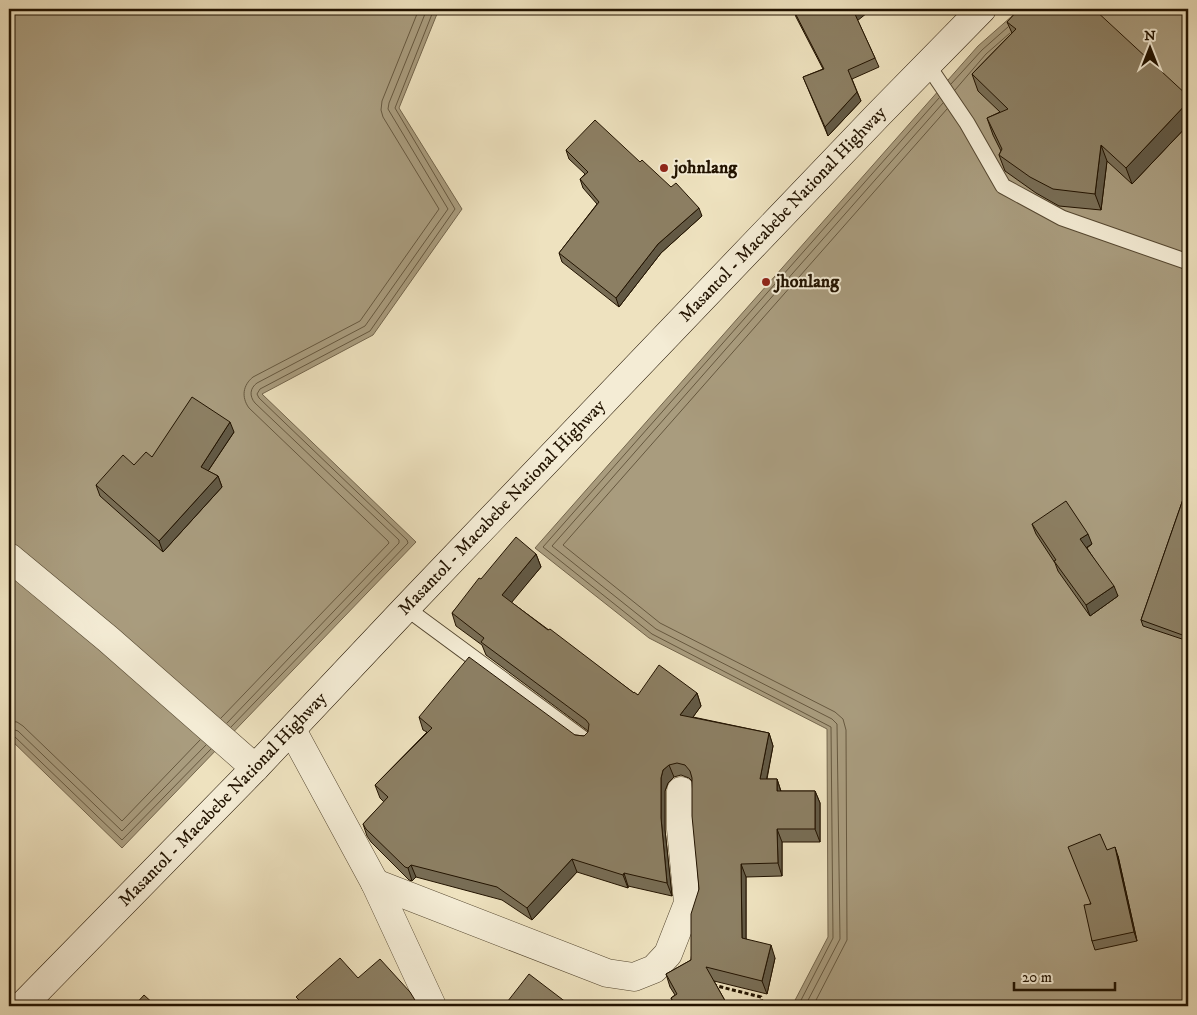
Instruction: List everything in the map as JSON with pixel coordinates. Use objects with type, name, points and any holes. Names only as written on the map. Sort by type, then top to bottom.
[{"type":"main road","name":"Masantol - Macabebe National Highway","points":[[22,1006],[256,768],[406,608],[982,9]]},
{"type":"main road","points":[[9,556],[256,768]]},
{"type":"main road","points":[[292,730],[375,883],[432,1006]]},
{"type":"main road","points":[[375,883],[607,973],[634,977],[654,969],[668,954],[688,904],[681,829],[681,791]]},
{"type":"lane","points":[[928,64],[967,123],[1003,186],[1062,218],[1188,262]]},
{"type":"lane","points":[[406,608],[585,740]]},
{"type":"path","points":[[708,983],[761,998],[763,1006]]},
{"type":"water","points":[[9,9],[439,9],[399,108],[462,209],[373,335],[262,394],[416,542],[122,848],[9,738]]},
{"type":"water","points":[[1020,9],[1188,9],[1188,1006],[792,1006],[828,937],[827,729],[649,638],[535,548],[978,46]]},
{"type":"building","points":[[793,9],[858,9],[854,12],[875,58],[848,70],[857,92],[825,127],[803,77],[824,69]]},
{"type":"building","points":[[1019,9],[1094,9],[1188,96],[1188,102],[1126,168],[1101,145],[1095,194],[1053,189],[1030,177],[999,155],[1002,149],[987,118],[1008,109],[972,74],[1016,29],[1007,22]]},
{"type":"building","points":[[595,120],[640,162],[642,160],[671,187],[676,183],[699,208],[658,244],[616,298],[559,253],[599,202],[580,179],[588,172],[566,150]]},
{"type":"building","points":[[192,397],[230,422],[201,467],[218,476],[159,541],[96,485],[123,455],[134,465],[146,452],[152,457]]},
{"type":"building","points":[[1188,485],[1188,637],[1141,620]]},
{"type":"building","points":[[1066,501],[1088,534],[1080,539],[1114,586],[1086,605],[1054,561],[1056,560],[1032,524]]},
{"type":"building","points":[[516,537],[536,554],[502,595],[634,693],[638,695],[659,665],[697,693],[680,715],[769,733],[760,779],[777,779],[777,791],[815,791],[815,829],[777,829],[778,863],[741,864],[742,938],[771,945],[762,981],[706,967],[728,1006],[676,1006],[671,998],[677,994],[666,974],[691,960],[691,914],[699,889],[692,816],[692,778],[690,771],[685,765],[677,763],[669,765],[663,770],[661,778],[661,818],[667,883],[624,873],[623,875],[572,859],[527,908],[497,887],[411,865],[408,868],[405,867],[363,824],[388,797],[375,785],[432,728],[419,717],[469,657],[575,735],[584,736],[588,732],[589,724],[586,720],[481,642],[484,638],[452,613],[479,578],[481,579]]},
{"type":"building","points":[[1100,834],[1107,850],[1115,847],[1134,932],[1092,941],[1084,905],[1091,904],[1068,847]]},
{"type":"building","points":[[340,958],[358,978],[380,959],[410,992],[418,1005],[421,1006],[295,1006],[300,1001],[296,997]]},
{"type":"building","points":[[529,974],[571,1006],[504,1006]]},
{"type":"building","points":[[144,995],[156,1006],[134,1006]]},
{"type":"place","name":"johnlang","points":[[664,168]]},
{"type":"place","name":"jhonlang","points":[[766,282]]}]
